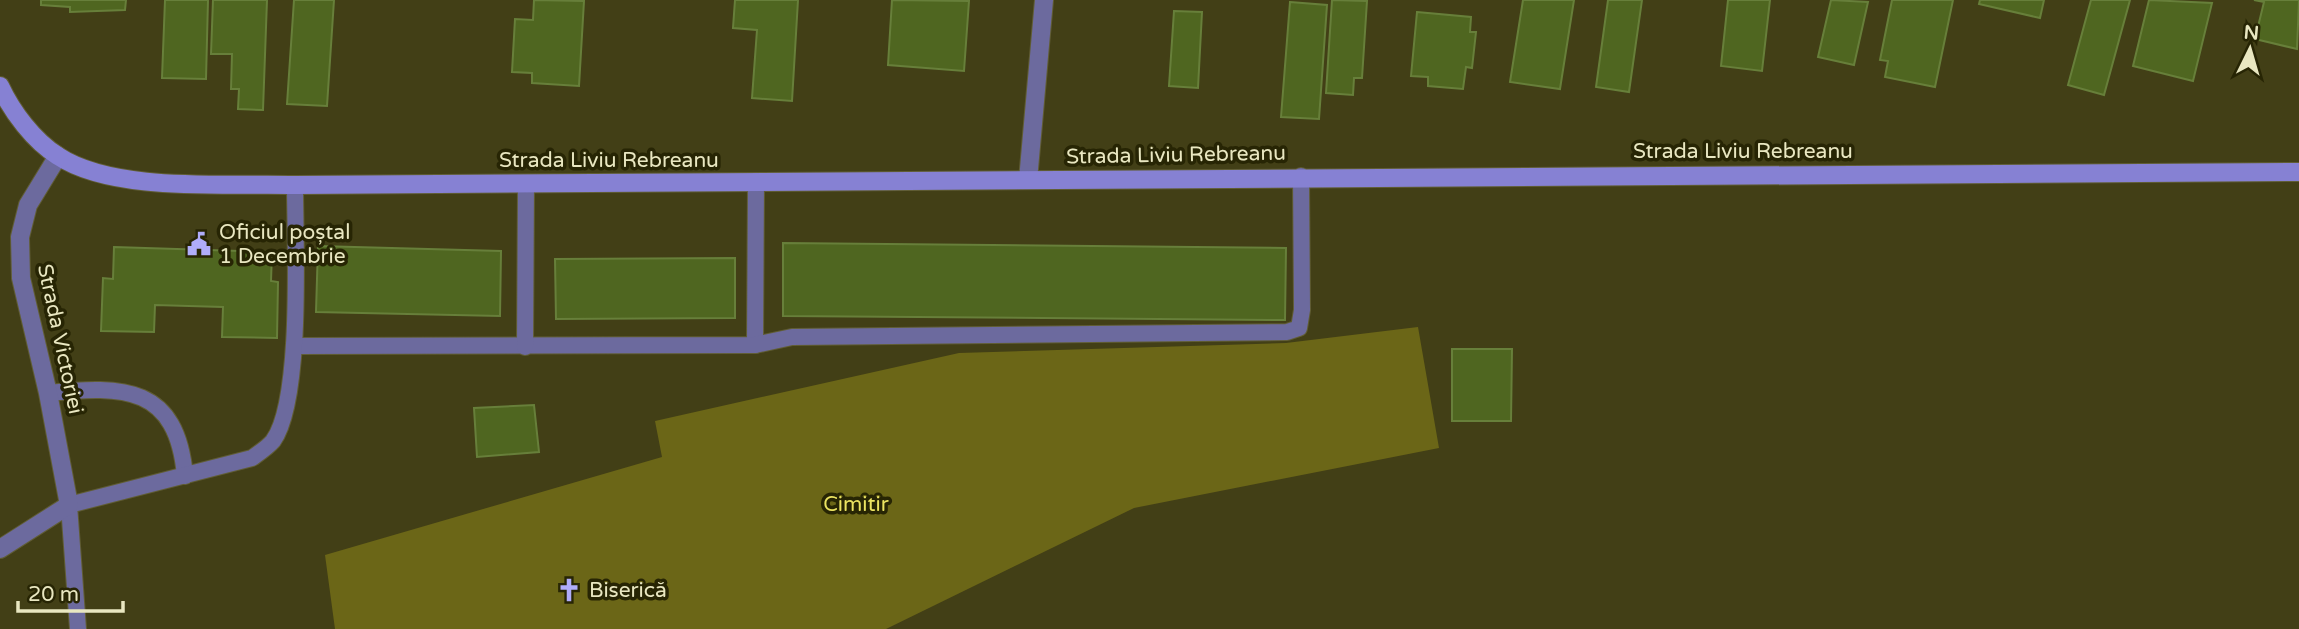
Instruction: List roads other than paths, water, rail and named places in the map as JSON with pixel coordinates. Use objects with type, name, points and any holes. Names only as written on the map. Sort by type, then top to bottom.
[{"type":"main road","points":[[0,86],[26,127],[58,156]]},
{"type":"main road","name":"Strada Liviu Rebreanu","points":[[58,156],[103,175],[149,182],[295,185],[1301,176],[2299,172]]},
{"type":"street","points":[[1028,180],[1044,0]]},
{"type":"street","name":"Strada Victoriei","points":[[58,156],[28,205],[20,237],[20,278],[48,393],[69,505]]},
{"type":"street","points":[[0,549],[69,505]]},
{"type":"lane","points":[[294,346],[755,345],[792,337],[1287,332],[1299,327],[1302,310],[1301,176]]},
{"type":"lane","points":[[755,181],[755,345]]},
{"type":"lane","points":[[526,183],[526,347]]},
{"type":"lane","points":[[78,629],[69,505],[253,458],[273,441],[285,414],[294,346],[295,185]]},
{"type":"lane","points":[[48,393],[98,388],[133,392],[156,406],[173,426],[183,448],[185,476]]},
{"type":"place","name":"Oficiul poștal 1 Decembrie","points":[[199,244]]},
{"type":"place","name":"Biserică","points":[[569,590]]},
{"type":"park label","name":"Cimitir","points":[[856,504]]}]
